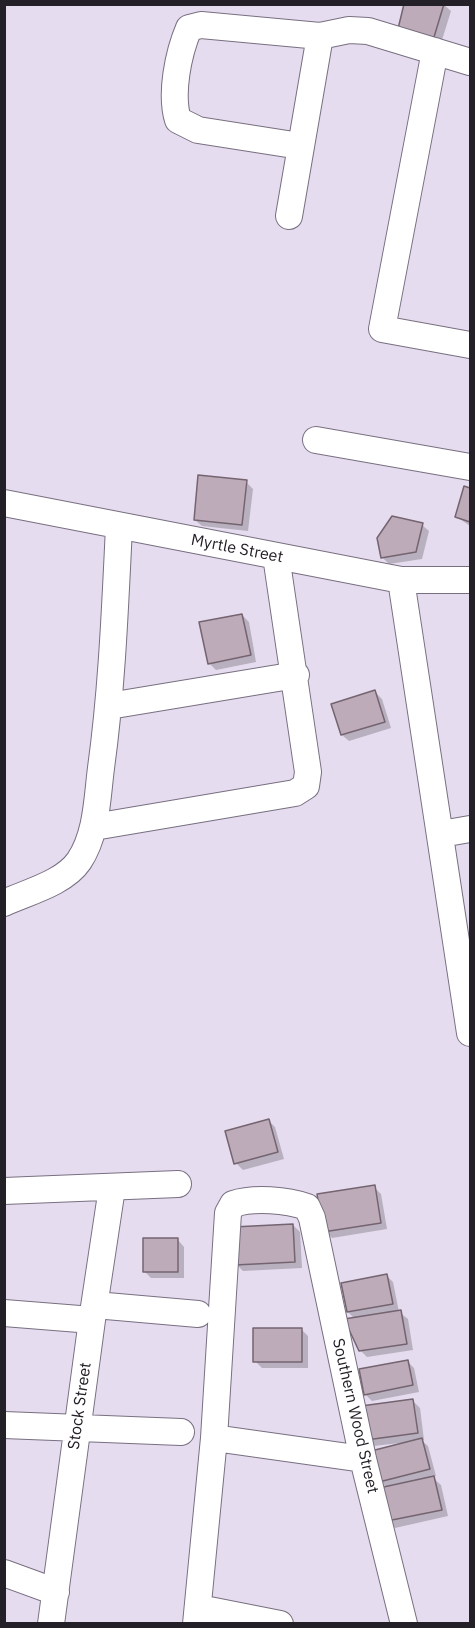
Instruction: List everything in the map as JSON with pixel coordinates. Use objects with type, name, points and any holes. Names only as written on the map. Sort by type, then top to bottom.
[{"type":"street","points":[[300,146],[198,130],[178,120],[174,106],[183,42],[189,28],[201,25],[320,36],[349,30],[368,31],[471,62]]},
{"type":"street","points":[[289,216],[320,36]]},
{"type":"street","points":[[435,51],[382,329],[471,345]]},
{"type":"street","points":[[316,440],[471,467]]},
{"type":"street","name":"Myrtle Street","points":[[5,504],[400,580],[471,580]]},
{"type":"street","points":[[4,903],[56,880],[68,872],[79,861],[94,827],[110,706],[119,527]]},
{"type":"street","points":[[94,827],[295,793],[306,786],[308,772],[296,675],[276,556]]},
{"type":"street","points":[[400,580],[466,972],[471,1033]]},
{"type":"street","points":[[110,706],[296,675]]},
{"type":"street","points":[[441,834],[471,829]]},
{"type":"street","points":[[4,1191],[178,1184]]},
{"type":"street","name":"Stock Street","points":[[51,1623],[112,1188]]},
{"type":"street","name":"Southern Wood Street","points":[[214,1438],[228,1213],[233,1204],[243,1201],[295,1203],[307,1208],[312,1218],[363,1460],[404,1623]]},
{"type":"street","points":[[4,1313],[198,1314]]},
{"type":"street","points":[[4,1425],[181,1432]]},
{"type":"street","points":[[280,1623],[197,1616],[214,1438],[363,1460]]},
{"type":"street","points":[[4,1573],[56,1592]]},
{"type":"building","points":[[404,4],[444,4],[431,47],[396,37]]},
{"type":"building","points":[[198,475],[247,480],[242,525],[194,520]]},
{"type":"building","points":[[464,486],[470,488],[470,522],[455,517]]},
{"type":"building","points":[[392,516],[423,523],[416,552],[381,558],[377,538]]},
{"type":"building","points":[[242,614],[251,655],[208,664],[199,622]]},
{"type":"building","points":[[375,690],[385,722],[341,735],[331,704]]},
{"type":"building","points":[[269,1119],[278,1152],[234,1164],[225,1131]]},
{"type":"building","points":[[375,1185],[381,1223],[323,1232],[317,1194]]},
{"type":"building","points":[[293,1224],[295,1262],[235,1265],[233,1227]]},
{"type":"building","points":[[143,1238],[178,1238],[178,1272],[143,1272]]},
{"type":"building","points":[[387,1274],[393,1304],[347,1312],[341,1283]]},
{"type":"building","points":[[401,1310],[407,1344],[359,1351],[344,1319]]},
{"type":"building","points":[[253,1328],[302,1328],[302,1362],[253,1362]]},
{"type":"building","points":[[408,1360],[413,1385],[364,1395],[359,1369]]},
{"type":"building","points":[[413,1399],[418,1433],[366,1440],[361,1406]]},
{"type":"building","points":[[422,1438],[430,1469],[379,1482],[371,1451]]},
{"type":"building","points":[[434,1476],[442,1510],[387,1521],[379,1488]]}]
